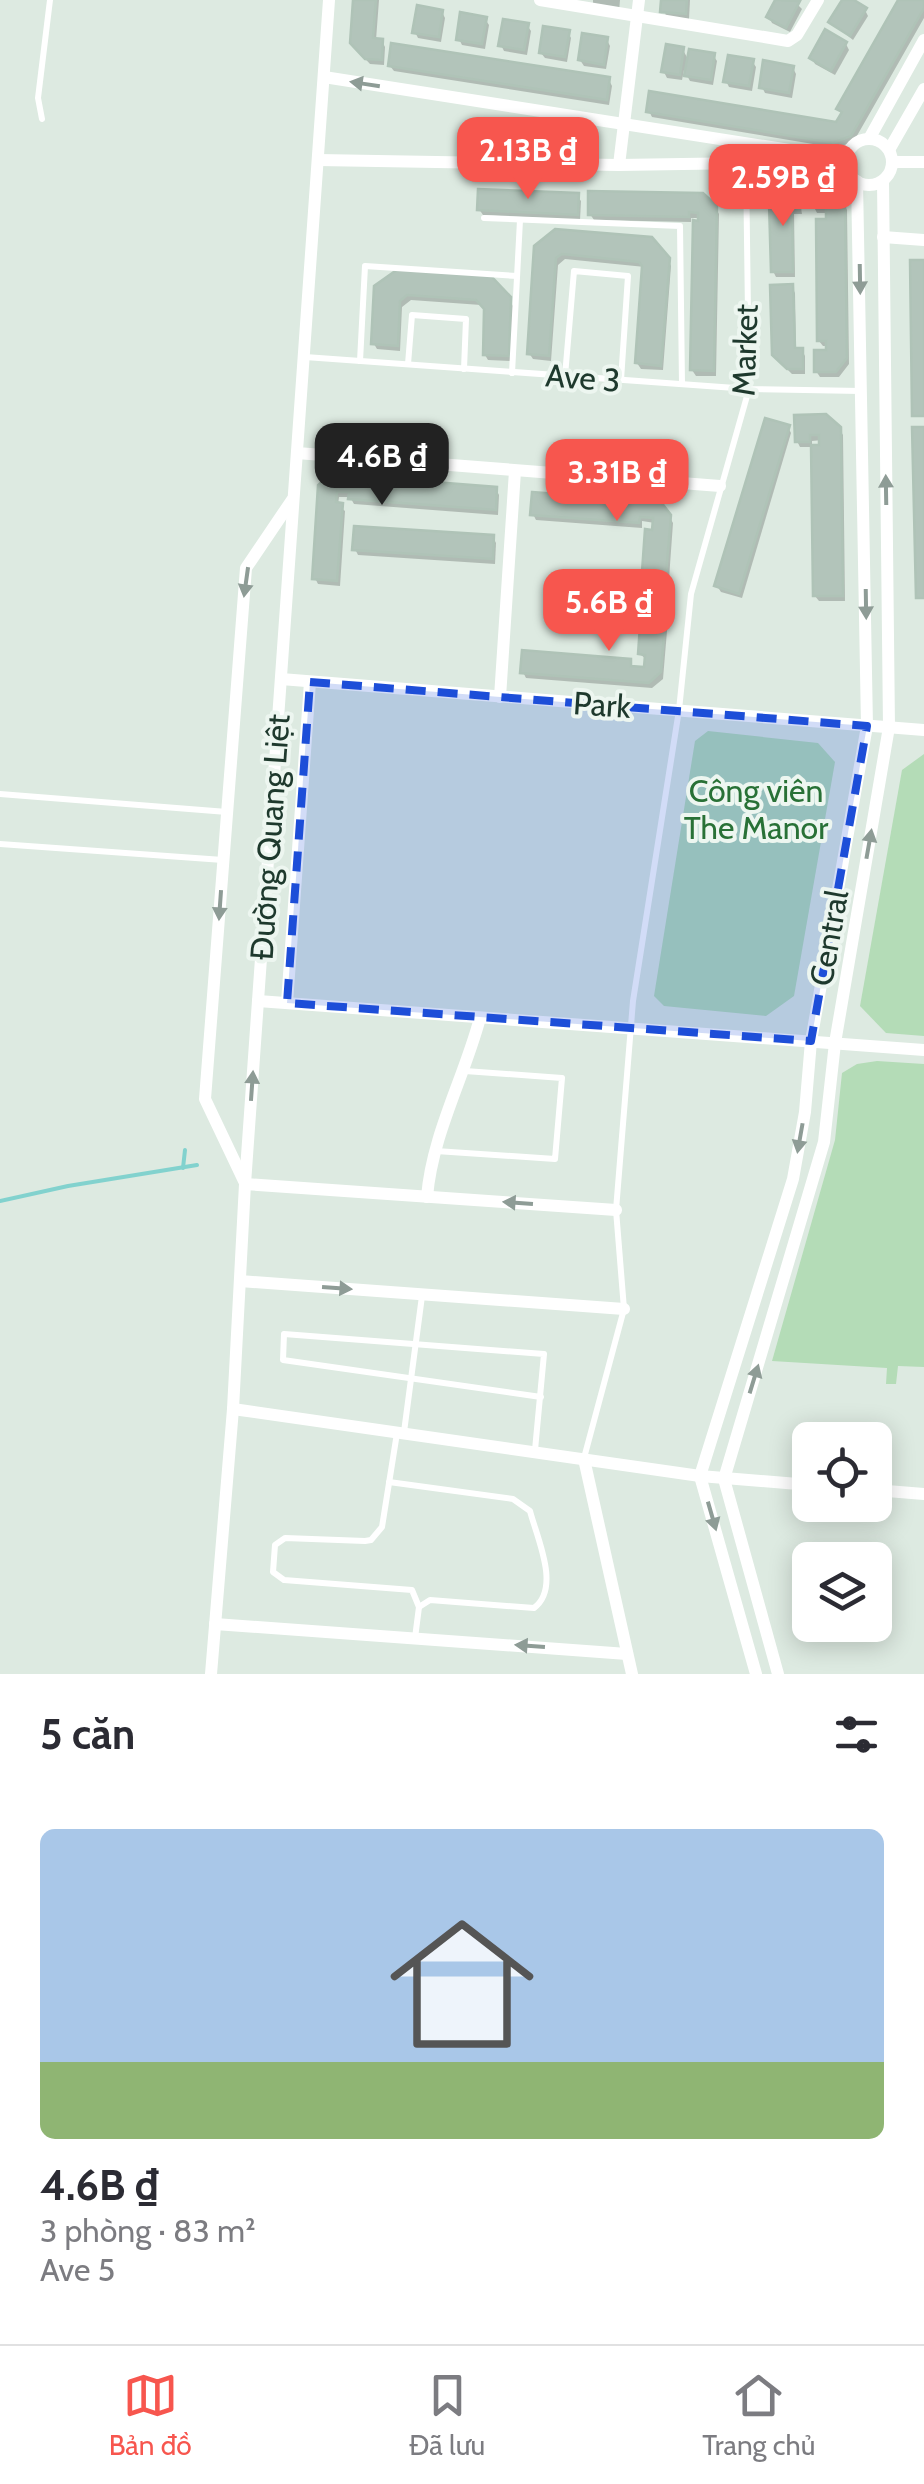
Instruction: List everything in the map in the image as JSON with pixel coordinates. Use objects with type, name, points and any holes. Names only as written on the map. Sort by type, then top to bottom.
[{"type":"street","name":"Đường Quang Liệt","points":[[211,1674],[233,1408],[245,1184],[329,0]]},
{"type":"street","points":[[540,0],[788,40],[797,35],[818,0]]},
{"type":"street","points":[[618,165],[639,0]]},
{"type":"street","points":[[869,138],[924,40]]},
{"type":"street","points":[[324,78],[846,159]]},
{"type":"street","points":[[924,89],[891,156],[883,181],[868,185],[857,182],[848,172],[846,159],[855,143],[869,138],[883,143],[891,156],[924,162]]},
{"type":"street","points":[[719,163],[720,141]]},
{"type":"street","points":[[318,160],[618,165],[746,163],[807,154]]},
{"type":"street","name":"Central","points":[[724,1478],[820,1157],[835,1043],[889,727],[883,181]]},
{"type":"street","name":"Central","points":[[700,1476],[793,1179],[805,1112],[811,1041],[868,726],[857,182]]},
{"type":"street","points":[[884,237],[924,240]]},
{"type":"street","points":[[297,453],[720,486]]},
{"type":"street","points":[[500,697],[515,471]]},
{"type":"street","points":[[293,498],[246,568],[205,1099],[245,1184],[616,1210]]},
{"type":"street","name":"Park","points":[[281,679],[924,730]]},
{"type":"street","points":[[288,1003],[310,682]]},
{"type":"street","points":[[258,1001],[924,1050]]},
{"type":"street","points":[[427,1197],[434,1151],[465,1071],[480,1018]]},
{"type":"street","points":[[240,1281],[624,1308]]},
{"type":"street","points":[[233,1408],[700,1476],[792,1484]]},
{"type":"street","points":[[584,1459],[632,1674]]},
{"type":"street","points":[[700,1476],[756,1674]]},
{"type":"street","points":[[724,1478],[778,1674]]},
{"type":"street","points":[[892,1492],[923,1497]]},
{"type":"street","points":[[215,1624],[628,1654]]},
{"type":"lane","points":[[42,119],[38,98],[50,0]]},
{"type":"lane","name":"Market","points":[[584,1459],[624,1308],[616,1210],[630,1030],[680,710],[691,594],[750,389],[746,163]]},
{"type":"lane","points":[[484,218],[680,226],[682,384]]},
{"type":"lane","points":[[512,373],[520,220]]},
{"type":"lane","points":[[360,361],[365,266],[517,276]]},
{"type":"lane","points":[[565,376],[574,272],[628,276],[621,380]]},
{"type":"lane","points":[[408,364],[412,314],[466,320],[464,369]]},
{"type":"lane","name":"Ave 3","points":[[304,358],[750,389],[862,392]]},
{"type":"lane","points":[[0,794],[227,812]]},
{"type":"lane","points":[[0,844],[224,860]]},
{"type":"lane","points":[[434,1151],[555,1160],[562,1078],[465,1071]]},
{"type":"lane","points":[[415,1638],[419,1607],[417,1598],[406,1588],[284,1580],[273,1572],[275,1545],[285,1538],[371,1540],[382,1528],[412,1379],[422,1294]]},
{"type":"lane","points":[[534,1452],[540,1397],[544,1354],[284,1334],[283,1360],[540,1397]]},
{"type":"lane","points":[[390,1482],[513,1499],[524,1504],[530,1511],[548,1580],[543,1602],[534,1608],[430,1600],[419,1607]]},
{"type":"highlighted area","points":[[310,682],[867,726],[811,1041],[287,1003]]},
{"type":"green space","name":"Công viên The Manor","points":[[708,731],[818,743],[835,762],[794,996],[766,1016],[664,1006],[654,996],[695,741]]},
{"type":"green space","name":"Công viên The Manor","points":[[924,754],[924,1036],[886,1033],[860,1006],[902,770]]},
{"type":"green space","points":[[857,1064],[924,1064],[924,1367],[898,1366],[896,1384],[886,1384],[887,1368],[772,1361],[835,1140],[842,1073]]},
{"type":"building","points":[[353,0],[376,0],[373,38],[383,39],[382,60],[365,59],[350,43]]},
{"type":"building","points":[[661,0],[687,0],[686,14],[660,12]]},
{"type":"building","points":[[775,0],[800,1],[786,28],[766,17]]},
{"type":"building","points":[[842,0],[854,0],[867,8],[850,36],[828,22]]},
{"type":"building","points":[[898,0],[924,0],[924,8],[851,136],[833,143],[646,112],[649,91],[836,122],[842,112],[836,109]]},
{"type":"building","points":[[417,5],[443,10],[439,37],[412,33]]},
{"type":"building","points":[[460,12],[487,17],[482,44],[456,40]]},
{"type":"building","points":[[503,19],[529,23],[524,50],[498,46]]},
{"type":"building","points":[[543,26],[570,30],[565,57],[539,53]]},
{"type":"building","points":[[825,29],[847,42],[831,71],[809,58]]},
{"type":"building","points":[[582,33],[608,37],[604,65],[578,60]]},
{"type":"building","points":[[391,43],[610,77],[607,100],[388,66]]},
{"type":"building","points":[[666,44],[684,47],[680,75],[661,72]]},
{"type":"building","points":[[689,49],[715,53],[711,80],[684,76]]},
{"type":"building","points":[[728,55],[754,59],[749,86],[723,82]]},
{"type":"building","points":[[763,60],[794,66],[789,93],[759,88]]},
{"type":"building","points":[[783,187],[800,189],[800,209],[792,209],[793,272],[771,272],[769,203]]},
{"type":"building","points":[[811,188],[831,188],[845,201],[847,358],[836,372],[814,372],[814,350],[826,350],[826,341],[817,341],[816,219],[826,219],[826,208],[811,207]]},
{"type":"building","points":[[478,189],[579,193],[578,215],[477,210]]},
{"type":"building","points":[[588,191],[703,193],[717,206],[714,371],[690,370],[693,220],[698,221],[698,213],[689,212],[689,217],[588,215]]},
{"type":"building","points":[[555,229],[652,237],[670,258],[661,366],[635,363],[642,266],[639,262],[562,254],[556,258],[549,356],[527,354],[534,246]]},
{"type":"building","points":[[910,260],[924,260],[924,416],[912,416]]},
{"type":"building","points":[[398,269],[490,275],[511,297],[509,356],[483,355],[484,309],[476,300],[407,295],[400,301],[398,346],[371,344],[374,286]]},
{"type":"building","points":[[793,284],[795,348],[803,348],[803,369],[787,369],[772,355],[770,285]]},
{"type":"building","points":[[826,414],[841,427],[843,596],[813,596],[811,445],[819,445],[819,435],[810,435],[810,442],[795,442],[794,415]]},
{"type":"building","points":[[765,418],[790,425],[739,594],[714,586]]},
{"type":"building","points":[[912,427],[924,427],[924,598],[916,598]]},
{"type":"building","points":[[331,474],[497,487],[496,510],[348,499],[349,492],[337,492],[336,502],[343,503],[337,581],[312,579],[318,485]]},
{"type":"building","points":[[532,492],[661,502],[671,515],[665,588],[641,586],[645,529],[652,530],[653,518],[640,517],[639,523],[530,515]]},
{"type":"building","points":[[354,526],[494,535],[493,559],[352,550]]},
{"type":"building","points":[[642,597],[667,599],[661,672],[649,683],[520,673],[522,650],[631,659],[631,666],[644,667],[645,655],[638,654]]},
{"type":"waterway","points":[[183,1168],[185,1150]]},
{"type":"waterway","points":[[0,1201],[197,1165]]}]
